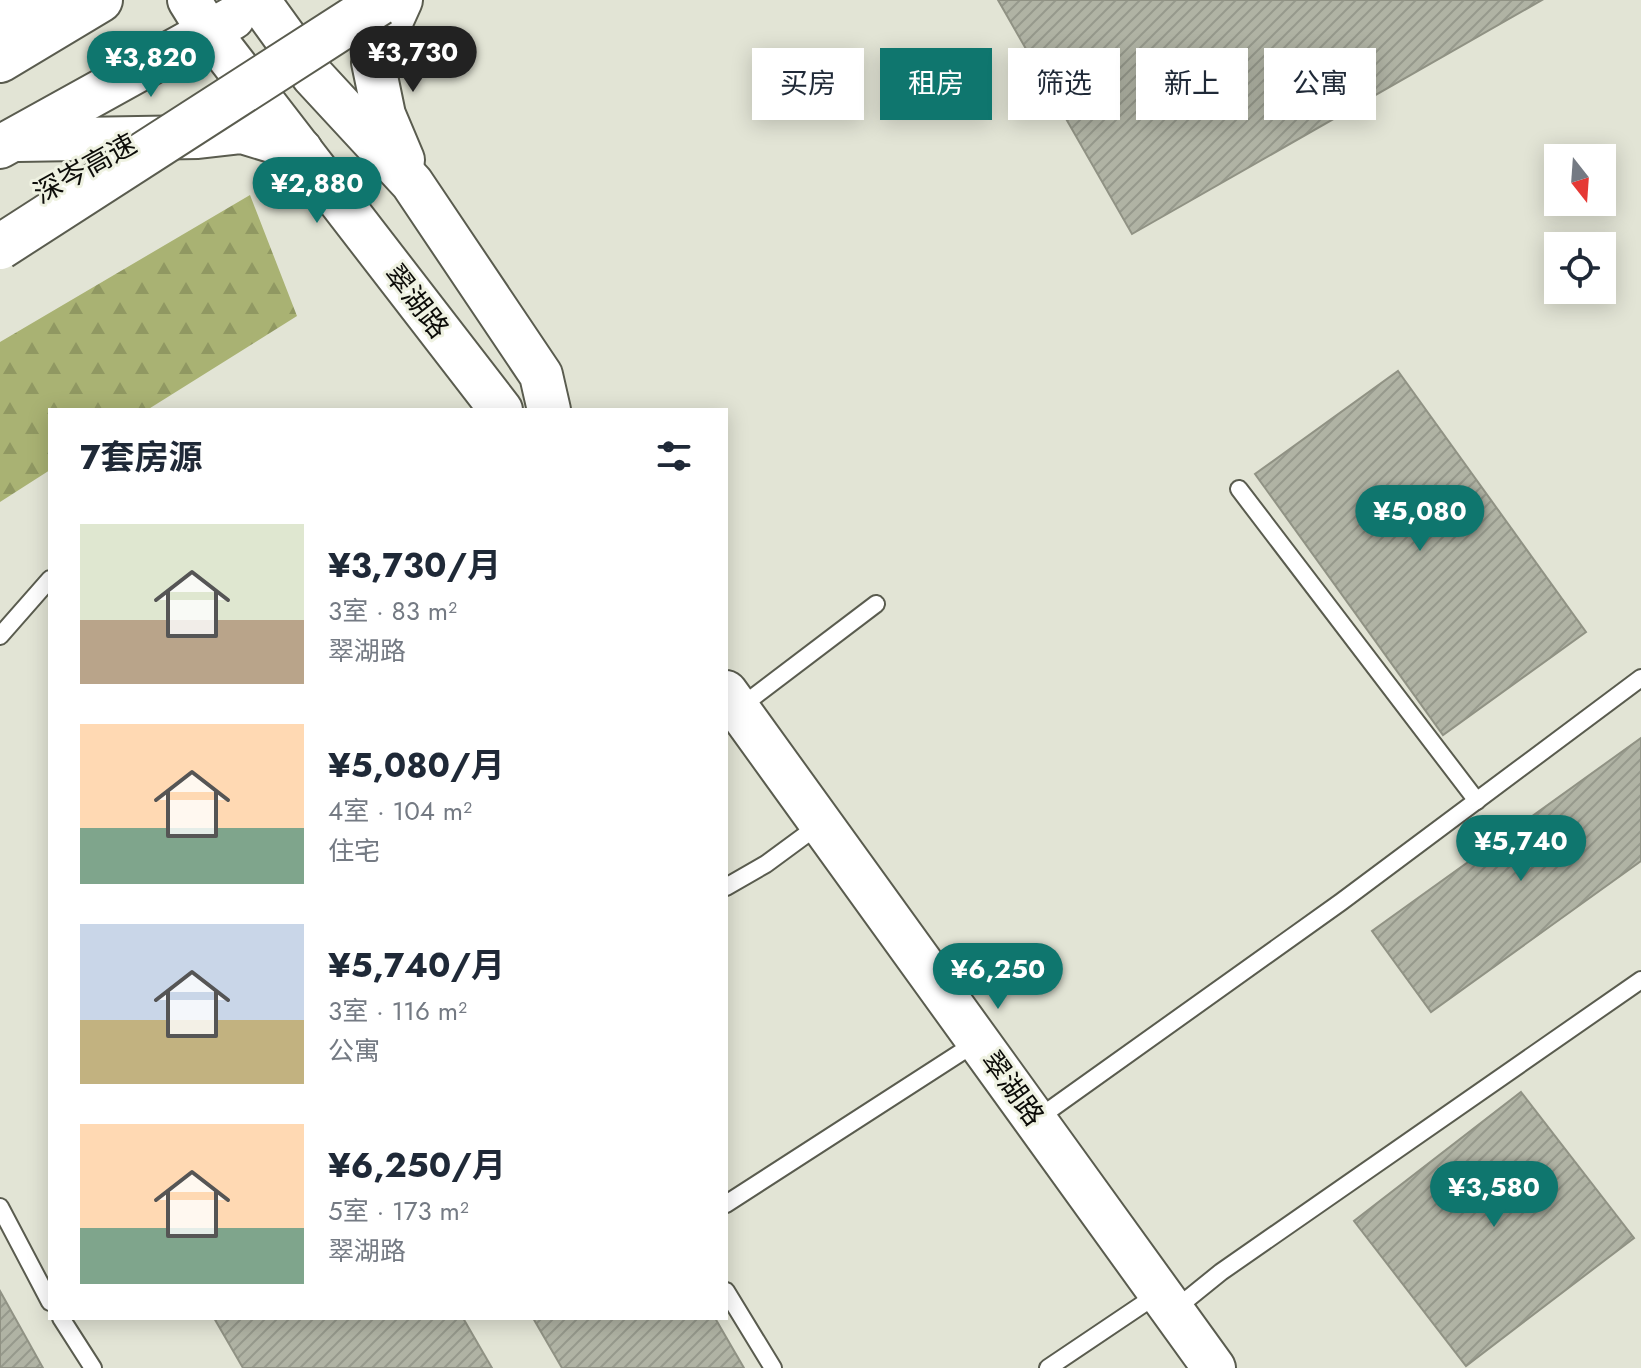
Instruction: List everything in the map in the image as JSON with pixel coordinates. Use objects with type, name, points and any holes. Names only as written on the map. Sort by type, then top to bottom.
[{"type":"highway","points":[[0,4],[9,0]]},
{"type":"highway","points":[[0,63],[100,0]]},
{"type":"highway","points":[[0,247],[388,1]]},
{"type":"highway","name":"深岑高速","points":[[0,215],[388,1]]},
{"type":"street","points":[[0,32],[40,0]]},
{"type":"street","points":[[0,63],[115,0]]},
{"type":"street","points":[[388,1],[373,62],[384,115],[412,183]]},
{"type":"street","points":[[6,143],[198,15],[264,2]]},
{"type":"street","name":"翠湖路","points":[[264,2],[313,76],[412,183],[541,375],[549,408]]},
{"type":"street","name":"翠湖路","points":[[198,15],[499,408]]},
{"type":"street","points":[[6,143],[198,137],[242,132],[301,150]]},
{"type":"street","name":"翠湖路","points":[[732,700],[1214,1368]]},
{"type":"lane","points":[[1239,489],[1477,801]]},
{"type":"lane","points":[[0,636],[48,581]]},
{"type":"lane","points":[[732,700],[876,604]]},
{"type":"lane","points":[[1037,1119],[1477,801],[1641,678]]},
{"type":"lane","points":[[728,886],[766,864],[821,824]]},
{"type":"lane","points":[[1048,1368],[1234,1262],[1641,980]]},
{"type":"lane","points":[[728,1203],[979,1041]]},
{"type":"lane","points":[[0,1207],[44,1281]]},
{"type":"lane","points":[[728,1294],[773,1368]]},
{"type":"lane","points":[[62,1320],[93,1368]]},
{"type":"green space","points":[[250,195],[297,316],[150,408],[48,408],[48,471],[0,502],[0,342]]},
{"type":"building","points":[[998,0],[1542,0],[1376,95],[1376,48],[1264,48],[1264,120],[1332,120],[1132,234],[1067,120],[1120,120],[1120,48],[1025,48]]},
{"type":"building","points":[[1398,371],[1586,632],[1443,735],[1255,474]]},
{"type":"building","points":[[1641,738],[1641,861],[1431,1012],[1372,931]]},
{"type":"building","points":[[1521,1092],[1634,1238],[1466,1366],[1354,1221]]},
{"type":"building","points":[[0,1291],[43,1368],[0,1368]]},
{"type":"building","points":[[215,1320],[464,1320],[492,1368],[243,1368]]},
{"type":"building","points":[[534,1320],[716,1320],[744,1368],[562,1368]]}]
